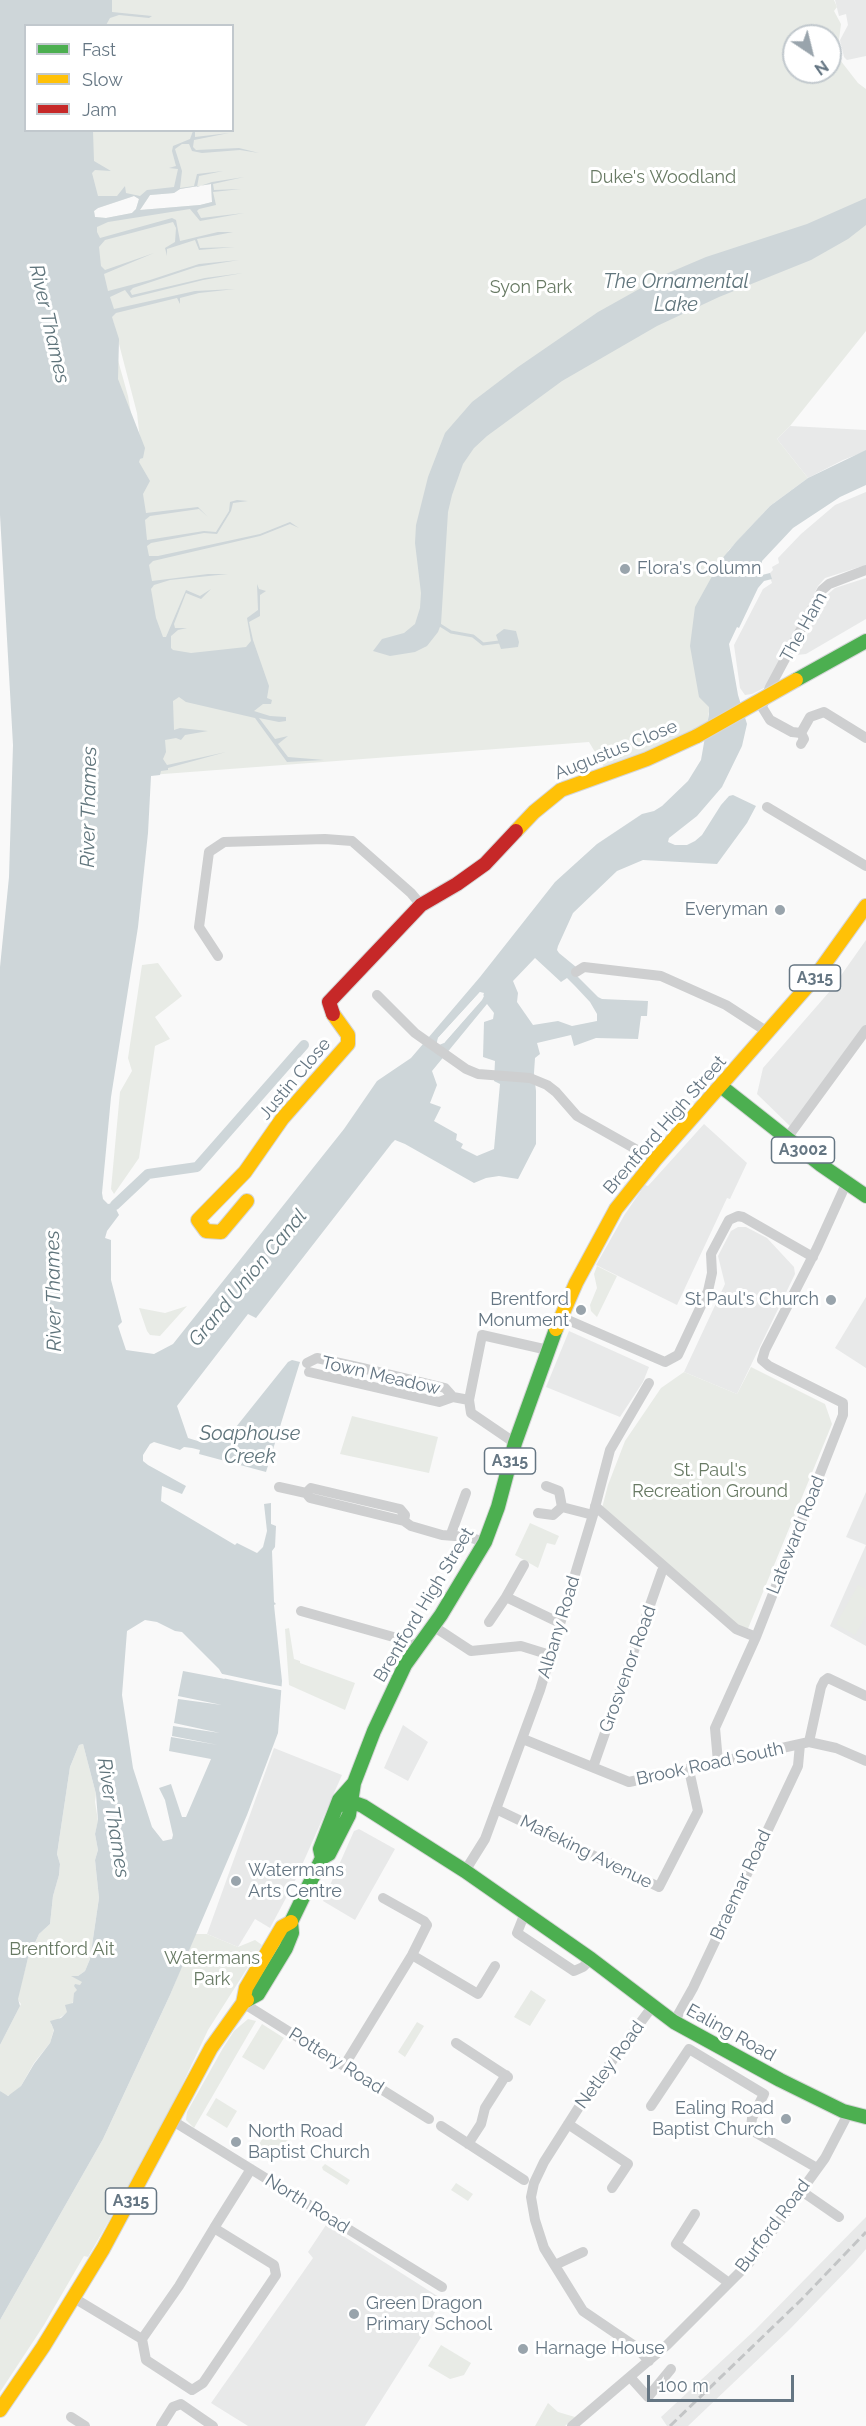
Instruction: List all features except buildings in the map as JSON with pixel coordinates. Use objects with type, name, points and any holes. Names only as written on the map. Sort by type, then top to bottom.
[{"type":"main road","name":"Augustus Close","points":[[421,905],[484,864],[534,812],[561,790],[647,759],[697,736],[866,640]]},
{"type":"main road","name":"Justin Close","points":[[247,1201],[221,1232],[206,1231],[198,1220],[245,1172],[282,1119],[348,1044],[348,1035],[332,1012],[329,1002],[421,905]]},
{"type":"main road","name":"Brentford High Street","points":[[0,2410],[74,2298],[128,2205],[206,2056],[243,2003],[258,1994],[263,1987],[292,1934],[291,1922],[322,1858],[332,1850],[349,1815],[354,1783],[391,1693],[405,1665],[433,1626],[485,1542],[498,1507],[515,1443],[548,1350],[576,1283],[616,1209],[655,1160],[769,1033],[824,966],[866,906]]},
{"type":"main road","name":"A3002","points":[[722,1087],[846,1184],[866,1196]]},
{"type":"main road","name":"Brentford High Street","points":[[322,1858],[320,1849],[341,1796],[354,1783]]},
{"type":"main road","name":"Ealing Road","points":[[352,1802],[371,1811],[465,1871],[591,1959],[674,2022],[780,2079],[849,2112],[866,2117]]},
{"type":"main road","points":[[336,1808],[352,1802]]},
{"type":"street","name":"The Ham","points":[[866,570],[829,584],[822,590],[770,687],[762,707],[770,720],[798,736],[810,717],[824,712],[866,738]]},
{"type":"street","points":[[767,807],[866,866]]},
{"type":"street","points":[[218,956],[199,927],[209,852],[224,842],[325,839],[352,841],[411,893],[421,905]]},
{"type":"street","points":[[576,972],[584,967],[661,976],[726,1005],[769,1033]]},
{"type":"street","points":[[377,995],[415,1033],[465,1069],[478,1074],[530,1078],[556,1092],[577,1116],[655,1160]]},
{"type":"street","points":[[787,1138],[866,1030]]},
{"type":"street","points":[[561,1317],[660,1362],[674,1358],[710,1287],[713,1248],[727,1222],[732,1218],[743,1217],[813,1257],[846,1184]]},
{"type":"street","name":"Lateward Road","points":[[718,1762],[715,1728],[756,1637],[844,1409],[843,1403],[762,1360],[813,1257]]},
{"type":"street","points":[[515,1443],[471,1413],[469,1401],[482,1335],[548,1350]]},
{"type":"street","name":"Town Meadow","points":[[308,1367],[317,1358],[445,1388],[453,1397],[469,1401]]},
{"type":"street","name":"Albany Road","points":[[465,1871],[485,1839],[523,1739],[594,1511],[610,1450],[649,1383]]},
{"type":"street","points":[[546,1486],[559,1491],[562,1506]]},
{"type":"street","points":[[279,1487],[306,1492],[311,1488],[400,1509],[405,1515],[406,1522],[442,1535],[452,1534],[485,1542]]},
{"type":"street","points":[[452,1534],[466,1493]]},
{"type":"street","points":[[562,1506],[594,1511],[736,1629],[756,1637]]},
{"type":"street","points":[[538,1513],[553,1515],[562,1506]]},
{"type":"street","points":[[489,1622],[524,1565]]},
{"type":"street","name":"Grosvenor Road","points":[[593,1767],[662,1571]]},
{"type":"street","points":[[506,1597],[560,1623]]},
{"type":"street","points":[[301,1611],[418,1646]]},
{"type":"street","points":[[433,1626],[471,1651],[522,1646],[550,1655]]},
{"type":"street","name":"Braemar Road","points":[[674,2022],[693,1988],[798,1766],[824,1681],[828,1678],[866,1696]]},
{"type":"street","name":"Brook Road South","points":[[523,1739],[628,1782],[805,1743],[836,1748],[866,1761]]},
{"type":"street","name":"Mafeking Avenue","points":[[496,1809],[659,1887],[698,1811],[689,1770]]},
{"type":"street","points":[[344,2066],[412,1955],[427,1924],[383,1898]]},
{"type":"street","points":[[525,1913],[517,1933],[574,1971],[583,1967],[591,1959]]},
{"type":"street","points":[[412,1955],[478,1994],[495,1966]]},
{"type":"street","name":"Pottery Road","points":[[243,2003],[429,2119]]},
{"type":"street","name":"Netley Road","points":[[555,2265],[544,2248],[539,2232],[531,2197],[534,2183],[544,2162],[598,2079],[652,2007]]},
{"type":"street","points":[[456,2043],[507,2076],[485,2108],[481,2124],[468,2144]]},
{"type":"street","name":"Ealing Road","points":[[651,2106],[689,2049],[764,2094],[752,2118],[751,2130]]},
{"type":"street","name":"Burford Road","points":[[572,2426],[649,2361],[702,2312],[755,2255],[833,2145],[849,2112]]},
{"type":"street","name":"North Road","points":[[173,2121],[442,2287]]},
{"type":"street","name":"Netley Road","points":[[568,2124],[628,2164],[612,2188]]},
{"type":"street","points":[[441,2126],[524,2180]]},
{"type":"street","name":"Burford Road","points":[[751,2130],[817,2168]]},
{"type":"street","points":[[142,2339],[179,2286],[251,2169]]},
{"type":"street","points":[[800,2190],[838,2217]]},
{"type":"street","name":"Burford Road","points":[[695,2214],[676,2244],[729,2283]]},
{"type":"street","points":[[74,2298],[142,2339],[147,2360],[178,2383],[192,2391],[198,2388],[276,2275],[274,2265],[214,2228]]},
{"type":"street","points":[[583,2252],[555,2265],[583,2311],[636,2348],[649,2361]]},
{"type":"street","points":[[630,2377],[648,2397],[671,2369]]},
{"type":"street","points":[[161,2426],[173,2407],[181,2404],[213,2426]]},
{"type":"street","points":[[71,2417],[85,2426]]},
{"type":"shaded area","points":[[835,0],[866,0],[866,56],[847,60],[844,57],[842,36],[848,25],[846,14],[839,16]]},
{"type":"shaded area","points":[[790,426],[866,430],[866,451],[808,478],[777,439]]},
{"type":"shaded area","points":[[866,492],[866,565],[825,578],[818,586],[768,686],[745,695],[740,688],[734,645],[763,589],[772,583],[769,574],[773,570],[772,567],[779,563],[778,558],[801,534],[835,505]]},
{"type":"shaded area","points":[[866,578],[866,619],[806,654],[797,655],[827,595],[835,588]]},
{"type":"shaded area","points":[[866,940],[866,1031],[793,1129],[757,1094],[763,1068],[830,991]]},
{"type":"shaded area","points":[[704,1124],[747,1163],[730,1199],[727,1198],[677,1305],[596,1265],[625,1214],[645,1185],[648,1186]]},
{"type":"shaded area","points":[[738,1227],[746,1227],[767,1238],[794,1267],[795,1274],[737,1394],[684,1372],[725,1284],[718,1256],[731,1231]]},
{"type":"shaded area","points":[[866,1297],[866,1368],[835,1348]]},
{"type":"shaded area","points":[[569,1331],[649,1367],[643,1382],[620,1417],[546,1387]]},
{"type":"shaded area","points":[[866,1492],[866,1545],[846,1537]]},
{"type":"shaded area","points":[[866,1545],[866,1646],[830,1626]]},
{"type":"shaded area","points":[[403,1725],[428,1742],[408,1781],[384,1768]]},
{"type":"shaded area","points":[[274,1748],[342,1775],[294,1883],[270,1928],[255,1919],[238,1947],[207,1934]]},
{"type":"shaded area","points":[[359,1829],[395,1849],[355,1920],[323,1901],[354,1831]]},
{"type":"shaded area","points":[[866,2217],[866,2249],[854,2263],[789,2330],[688,2426],[667,2426],[661,2417],[755,2330]]},
{"type":"shaded area","name":"Green Dragon Primary School","points":[[326,2225],[442,2299],[425,2331],[365,2426],[248,2426],[211,2403],[313,2258],[308,2252]]},
{"type":"green space","name":"Syon Park","points":[[74,0],[834,0],[837,7],[834,11],[841,24],[782,24],[782,84],[842,84],[842,62],[858,83],[866,89],[866,331],[777,439],[808,478],[770,506],[728,551],[707,728],[607,772],[589,742],[150,775],[65,132],[234,132],[234,24],[66,24]],"holes":[[[211,184],[212,202],[200,205],[140,210],[150,195],[174,193],[180,189]],[[134,196],[139,199],[132,213],[106,218],[95,217],[94,211],[98,208]],[[113,321],[137,413],[142,458],[139,459],[128,396],[116,353]]]},
{"type":"green space","points":[[158,963],[182,996],[155,1017],[170,1039],[155,1046],[139,1158],[114,1194],[111,1189],[120,1092],[132,1071],[128,1058],[142,965]]},
{"type":"green space","points":[[597,1266],[617,1276],[597,1317],[591,1311],[590,1305],[597,1288],[594,1274]]},
{"type":"green space","points":[[187,1306],[160,1336],[150,1335],[147,1331],[139,1308],[165,1313]]},
{"type":"green space","name":"St. Paul's Recreation Ground","points":[[751,1367],[825,1404],[832,1424],[747,1631],[738,1626],[602,1508],[625,1441],[661,1388],[684,1372],[737,1394]]},
{"type":"green space","points":[[352,1416],[438,1437],[429,1473],[340,1454]]},
{"type":"green space","points":[[530,1523],[559,1536],[555,1545],[547,1543],[538,1568],[515,1555]]},
{"type":"green space","points":[[858,1585],[866,1589],[866,1616],[855,1635],[836,1624]]},
{"type":"green space","points":[[289,1628],[294,1659],[355,1683],[345,1710],[289,1685],[285,1629]]},
{"type":"green space","name":"Brentford Ait","points":[[83,1744],[96,1794],[98,1821],[95,1834],[98,1850],[95,1860],[99,1898],[90,1959],[85,1971],[78,1976],[72,1976],[83,1982],[68,2012],[51,2024],[54,2029],[50,2043],[34,2063],[21,2086],[11,2095],[5,2096],[0,2091],[0,2045],[21,2004],[17,1999],[28,1958],[39,1934],[50,1924],[53,1896],[59,1875],[60,1864],[57,1854],[70,1767],[79,1745]]},
{"type":"green space","name":"Watermans Park","points":[[195,1934],[207,1934],[238,1947],[255,1940],[262,1945],[208,2030],[159,2134],[88,2257],[84,2256],[44,2325],[0,2392],[0,2320],[103,2139],[170,1995]]},
{"type":"green space","points":[[531,1990],[546,2000],[530,2026],[514,2017]]},
{"type":"green space","points":[[248,2019],[256,2021],[194,2128],[186,2120],[187,2112],[234,2031]]},
{"type":"green space","points":[[417,2022],[424,2026],[405,2057],[398,2052]]},
{"type":"green space","points":[[262,2024],[284,2038],[264,2070],[242,2057]]},
{"type":"green space","points":[[216,2098],[237,2111],[227,2128],[206,2115]]},
{"type":"green space","points":[[269,2129],[288,2141],[276,2159],[257,2147]]},
{"type":"green space","points":[[325,2164],[350,2180],[347,2185],[323,2170],[322,2167]]},
{"type":"green space","points":[[456,2183],[473,2194],[468,2201],[451,2190]]},
{"type":"green space","points":[[441,2345],[471,2363],[464,2375],[450,2379],[428,2366]]},
{"type":"green space","points":[[548,2403],[558,2412],[575,2417],[565,2426],[535,2426]]},
{"type":"water","points":[[0,0],[112,0],[112,12],[152,16],[149,18],[119,15],[110,18],[107,24],[24,24],[24,132],[93,132],[94,161],[111,171],[95,170],[92,173],[98,196],[117,196],[125,186],[126,193],[140,196],[147,190],[174,187],[178,169],[169,168],[176,166],[173,146],[190,139],[193,132],[195,132],[195,137],[229,133],[194,140],[193,147],[196,150],[239,148],[259,153],[240,150],[202,153],[192,151],[189,144],[182,144],[175,149],[182,171],[180,188],[194,186],[197,174],[223,171],[199,176],[197,186],[180,189],[174,193],[150,195],[140,210],[212,202],[211,184],[201,186],[244,177],[213,184],[214,190],[241,189],[213,192],[216,205],[197,211],[201,218],[244,213],[200,221],[190,209],[108,222],[97,227],[97,232],[100,238],[172,218],[176,220],[180,241],[218,232],[233,232],[197,239],[200,248],[235,247],[199,250],[195,240],[167,249],[167,256],[165,248],[175,242],[176,228],[173,222],[105,240],[99,247],[101,266],[105,270],[154,253],[104,274],[108,291],[199,264],[239,260],[196,267],[130,291],[132,295],[205,278],[243,273],[203,280],[131,298],[125,290],[110,297],[114,309],[195,291],[235,289],[199,293],[180,298],[180,304],[177,298],[116,313],[112,317],[119,339],[118,379],[145,448],[143,458],[139,462],[150,481],[143,494],[146,513],[198,507],[208,517],[199,509],[150,516],[145,520],[147,540],[204,531],[216,532],[229,511],[230,502],[248,501],[233,503],[231,511],[217,534],[204,533],[151,543],[147,546],[149,556],[260,534],[290,522],[299,528],[290,524],[260,536],[153,561],[149,565],[152,581],[208,574],[228,574],[170,580],[154,585],[151,589],[156,618],[163,637],[166,637],[186,590],[200,596],[211,589],[201,599],[186,593],[174,624],[175,628],[187,628],[178,630],[171,636],[171,648],[191,653],[246,647],[251,641],[247,618],[258,610],[257,584],[259,589],[266,591],[260,595],[260,616],[249,622],[269,686],[267,698],[272,700],[271,704],[263,704],[254,711],[270,716],[286,717],[286,721],[279,722],[259,718],[275,739],[288,736],[278,744],[288,757],[324,760],[287,762],[255,718],[186,702],[179,697],[173,701],[174,730],[180,728],[208,731],[185,735],[181,740],[176,738],[165,740],[166,752],[163,759],[167,765],[226,752],[168,768],[168,770],[161,771],[160,775],[151,776],[148,833],[138,927],[111,1097],[102,1193],[103,1199],[108,1204],[113,1203],[119,1215],[107,1231],[105,1238],[111,1240],[111,1280],[122,1322],[118,1326],[126,1350],[154,1354],[173,1344],[344,1129],[377,1081],[411,1058],[480,977],[555,882],[597,844],[642,814],[662,806],[688,781],[701,760],[709,714],[709,707],[699,697],[690,646],[695,607],[721,560],[770,506],[808,478],[866,450],[866,485],[840,497],[793,528],[762,561],[762,575],[770,573],[772,579],[764,581],[758,588],[729,644],[738,695],[747,724],[742,746],[722,787],[697,816],[669,838],[668,842],[675,845],[687,845],[695,841],[702,835],[721,805],[733,795],[756,806],[747,823],[717,864],[643,860],[617,871],[573,913],[558,946],[559,953],[576,967],[573,972],[598,997],[648,1001],[647,1016],[641,1016],[638,1039],[596,1038],[574,1046],[571,1035],[537,1043],[540,1054],[535,1058],[534,1073],[536,1144],[518,1179],[499,1176],[474,1183],[405,1144],[395,1140],[392,1143],[256,1318],[248,1314],[177,1406],[188,1438],[201,1442],[204,1438],[224,1442],[288,1362],[292,1360],[300,1362],[266,1472],[199,1454],[200,1450],[184,1447],[180,1450],[154,1442],[143,1455],[143,1461],[148,1465],[186,1486],[182,1494],[162,1486],[161,1501],[235,1545],[237,1543],[257,1553],[263,1547],[267,1531],[264,1504],[271,1503],[271,1524],[276,1526],[275,1547],[272,1551],[274,1602],[276,1604],[274,1605],[282,1681],[278,1733],[247,1815],[170,1995],[103,2139],[0,2320],[0,2091],[8,2096],[21,2086],[50,2043],[54,2030],[50,2021],[61,2018],[67,2012],[65,2005],[73,2003],[74,1993],[77,1990],[74,1986],[82,1982],[71,1976],[78,1976],[85,1971],[90,1959],[99,1898],[95,1860],[98,1850],[95,1834],[98,1820],[96,1794],[83,1744],[79,1745],[70,1767],[57,1854],[60,1864],[59,1875],[53,1896],[50,1924],[39,1934],[28,1958],[18,1999],[20,2006],[0,2045],[0,967],[9,877],[13,745],[0,515]],"holes":[[[134,196],[139,199],[132,213],[106,218],[95,217],[94,211]],[[535,958],[561,982],[567,978],[575,986],[590,1002],[597,1014],[597,1021],[572,1026],[558,1021],[533,1025],[517,1002],[518,993],[513,981]],[[480,992],[484,996],[482,1000],[444,1043],[437,1043],[438,1038]],[[487,1004],[494,1013],[493,1019],[484,1022],[483,1057],[495,1061],[494,1081],[500,1084],[494,1149],[477,1156],[461,1148],[463,1144],[456,1140],[457,1134],[434,1121],[441,1107],[430,1103],[437,1085],[432,1071]],[[145,1620],[182,1632],[219,1669],[225,1679],[183,1671],[178,1696],[222,1705],[178,1699],[174,1723],[220,1733],[173,1726],[172,1736],[218,1745],[171,1737],[169,1751],[211,1759],[186,1817],[182,1817],[171,1784],[159,1788],[165,1800],[173,1835],[172,1839],[163,1841],[152,1827],[133,1768],[122,1695],[127,1631]]]},
{"type":"water","name":"The Ornamental Lake","points":[[866,198],[866,225],[848,239],[811,260],[719,297],[657,326],[562,381],[487,436],[474,448],[463,464],[452,495],[448,512],[441,624],[438,632],[427,646],[415,652],[390,656],[373,651],[382,639],[404,633],[415,624],[420,608],[421,593],[415,543],[416,525],[428,477],[445,433],[472,402],[598,312],[666,274],[706,257],[807,224]]},
{"type":"water","points":[[504,629],[516,631],[518,647],[501,649],[496,635]]},
{"type":"pier","points":[[480,992],[484,993],[482,999],[444,1043],[439,1045],[438,1038]]},
{"type":"pier","points":[[208,1673],[285,1687],[285,1691],[208,1675]]},
{"type":"waterway","points":[[440,625],[451,632],[473,636],[483,644],[499,642]]},
{"type":"waterway","points":[[115,1205],[148,1174],[197,1167],[304,1045]]},
{"type":"railway","points":[[670,2426],[802,2299],[866,2232]]},
{"type":"traffic: fast","points":[[796,680],[866,641]]},
{"type":"traffic: fast","points":[[722,1087],[821,1165],[866,1196]]},
{"type":"traffic: fast","points":[[322,1858],[329,1854],[349,1815],[354,1783],[374,1731],[405,1665],[441,1615],[485,1542],[498,1507],[515,1443],[556,1329]]},
{"type":"traffic: fast","points":[[247,2000],[258,1994],[286,1948],[292,1933],[291,1922],[322,1858],[320,1849],[339,1800],[354,1783]]},
{"type":"traffic: fast","points":[[340,1805],[352,1802],[363,1806],[465,1871],[591,1959],[674,2022],[780,2080],[843,2111],[866,2117]]},
{"type":"traffic: slow","points":[[697,736],[796,680]]},
{"type":"traffic: slow","points":[[516,831],[534,812],[561,790],[647,759],[697,736]]},
{"type":"traffic: slow","points":[[556,1329],[576,1283],[616,1209],[655,1160],[813,980],[866,906]]},
{"type":"traffic: slow","points":[[247,1201],[221,1232],[206,1231],[198,1220],[245,1172],[282,1119],[348,1044],[348,1035],[333,1014]]},
{"type":"traffic: slow","points":[[243,2003],[246,1988],[282,1927],[291,1922]]},
{"type":"traffic: slow","points":[[0,2410],[43,2347],[103,2249],[211,2048],[247,2000]]},
{"type":"traffic: jam","points":[[333,1014],[329,1002],[421,905],[485,864],[516,831]]},
{"type":"place","name":"Flora's Column","points":[[625,569]]},
{"type":"place","name":"Everyman","points":[[780,910]]},
{"type":"place","name":"St Paul's Church","points":[[831,1300]]},
{"type":"place","name":"Brentford Monument","points":[[581,1310]]},
{"type":"place","name":"Watermans Arts Centre","points":[[236,1881]]},
{"type":"place","name":"Ealing Road Baptist Church","points":[[786,2119]]},
{"type":"place","name":"North Road Baptist Church","points":[[236,2142]]},
{"type":"place","name":"Green Dragon Primary School","points":[[354,2314]]},
{"type":"place","name":"Harnage House","points":[[523,2349]]},
{"type":"park label","name":"Duke's Woodland","points":[[663,178]]},
{"type":"water label","name":"River Thames","points":[[49,324]]},
{"type":"water label","name":"River Thames","points":[[89,807]]},
{"type":"water label","name":"Grand Union Canal","points":[[248,1278]]},
{"type":"water label","name":"River Thames","points":[[54,1291]]},
{"type":"water label","name":"Soaphouse Creek","points":[[250,1446]]},
{"type":"water label","name":"River Thames","points":[[113,1818]]}]
